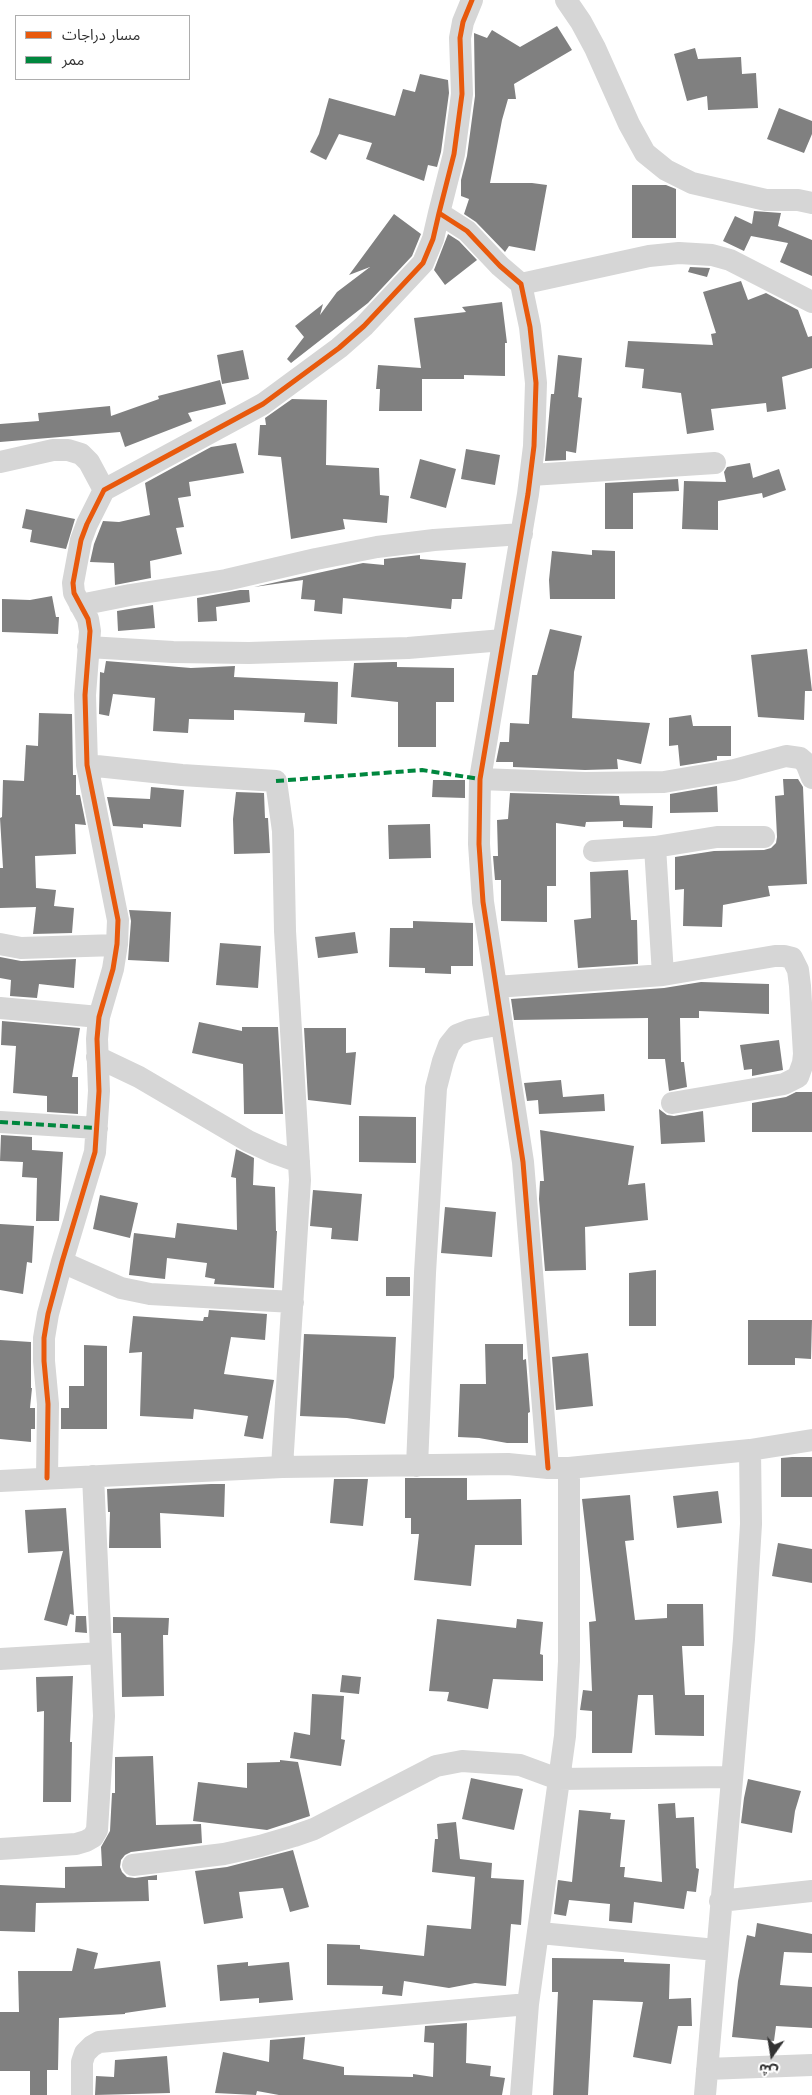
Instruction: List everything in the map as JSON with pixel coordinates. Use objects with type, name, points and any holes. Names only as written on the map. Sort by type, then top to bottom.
[{"type":"street","points":[[47,1478],[48,1404],[44,1338],[48,1314],[62,1262],[95,1152],[99,1091],[96,1039],[99,1017],[109,986],[117,945],[118,920],[87,765],[85,695],[90,631],[88,619],[74,593],[74,572],[87,524],[104,490],[263,404],[339,348],[364,326],[423,263],[433,239],[454,154],[462,94],[460,38],[463,22],[472,0]]},
{"type":"street","points":[[566,0],[590,39],[629,124],[645,153],[666,170],[692,183],[766,200],[798,200],[812,203]]},
{"type":"street","points":[[439,213],[467,230],[500,266],[521,284],[530,327],[536,383],[531,475],[480,779],[479,844],[483,902],[523,1162],[559,1468],[570,1661],[565,1736],[558,1779],[540,1933],[528,2004],[521,2095]]},
{"type":"street","points":[[521,284],[649,256],[680,252],[712,255],[730,260],[812,302]]},
{"type":"street","points":[[0,462],[53,450],[68,450],[81,454],[89,462],[104,490]]},
{"type":"street","points":[[531,475],[715,463]]},
{"type":"street","points":[[80,605],[226,580],[377,547],[434,540],[522,534]]},
{"type":"street","points":[[88,647],[173,652],[269,653],[408,648],[503,640]]},
{"type":"street","points":[[480,779],[585,783],[664,782],[734,770],[786,756],[800,758],[806,763],[812,778]]},
{"type":"street","points":[[87,765],[182,775],[276,780],[284,831],[285,930],[300,1204],[282,1467]]},
{"type":"street","points":[[594,851],[655,847],[717,836],[764,837]]},
{"type":"street","points":[[655,847],[663,975]]},
{"type":"street","points":[[0,944],[21,948],[117,945]]},
{"type":"street","points":[[496,987],[663,975],[784,956],[792,958],[796,963],[800,986],[804,1054],[798,1077],[784,1084],[672,1103]]},
{"type":"street","points":[[0,1008],[99,1017]]},
{"type":"street","points":[[417,1466],[436,1088],[449,1045],[457,1035],[470,1030],[502,1024]]},
{"type":"street","points":[[97,1057],[156,1086],[248,1141],[299,1162]]},
{"type":"street","points":[[0,1122],[97,1128]]},
{"type":"street","points":[[62,1262],[121,1288],[150,1294],[293,1302]]},
{"type":"street","points":[[0,1481],[282,1467],[508,1464],[559,1468],[750,1450],[812,1440]]},
{"type":"street","points":[[705,2095],[720,1900],[744,1639],[751,1524],[750,1450]]},
{"type":"street","points":[[0,1849],[76,1844],[93,1837],[97,1830],[104,1716],[93,1476]]},
{"type":"street","points":[[0,1658],[101,1653]]},
{"type":"street","points":[[133,1866],[224,1854],[294,1836],[314,1829],[436,1766],[462,1761],[520,1765],[558,1779],[731,1777]]},
{"type":"street","points":[[720,1900],[812,1890]]},
{"type":"street","points":[[540,1933],[716,1950]]},
{"type":"street","points":[[82,2095],[82,2062],[88,2050],[99,2042],[528,2004]]},
{"type":"street","points":[[707,2069],[812,2065]]},
{"type":"building","points":[[557,26],[572,50],[514,84],[516,99],[508,99],[502,120],[490,183],[547,185],[535,251],[509,246],[505,252],[476,222],[464,214],[469,199],[461,196],[461,180],[467,156],[475,96],[474,33],[487,38],[492,30],[520,47]]},
{"type":"building","points":[[695,48],[698,59],[741,57],[742,74],[756,73],[758,108],[708,110],[707,96],[687,101],[674,54]]},
{"type":"building","points":[[420,74],[448,80],[449,93],[441,152],[437,167],[428,165],[424,181],[366,159],[372,143],[339,134],[326,160],[310,152],[319,134],[329,98],[395,116],[403,89],[415,92]]},
{"type":"building","points":[[779,108],[812,121],[812,134],[804,153],[767,139]]},
{"type":"building","points":[[632,185],[666,185],[676,189],[676,238],[632,238]]},
{"type":"building","points":[[754,211],[781,213],[778,226],[812,240],[812,276],[780,262],[788,243],[751,236],[744,251],[723,241],[735,216],[752,224]]},
{"type":"building","points":[[394,214],[421,234],[412,256],[368,303],[291,363],[287,359],[304,337],[295,326],[323,304],[320,315],[337,292],[370,267],[349,275]]},
{"type":"building","points":[[448,234],[459,241],[477,260],[445,285],[434,270]]},
{"type":"building","points":[[690,267],[710,268],[707,277],[688,272]]},
{"type":"building","points":[[741,281],[748,300],[766,293],[798,310],[808,337],[812,336],[812,368],[782,377],[786,409],[767,412],[766,403],[711,409],[714,430],[687,434],[681,393],[642,388],[644,369],[625,367],[628,341],[713,345],[711,334],[716,333],[703,292]]},
{"type":"building","points":[[502,302],[507,343],[505,343],[505,376],[464,375],[464,379],[422,379],[422,411],[379,411],[380,389],[376,389],[378,365],[421,368],[414,318],[466,312],[462,307]]},
{"type":"building","points":[[243,350],[249,379],[222,384],[217,355]]},
{"type":"building","points":[[558,355],[582,358],[578,397],[582,398],[576,453],[566,451],[566,460],[545,461],[551,394],[554,394]]},
{"type":"building","points":[[220,380],[226,404],[188,413],[192,421],[125,447],[120,432],[0,442],[0,424],[39,421],[38,413],[110,406],[111,416],[159,399],[158,396]]},
{"type":"building","points":[[292,399],[327,400],[326,465],[379,468],[380,495],[389,496],[387,523],[343,519],[345,529],[291,539],[281,457],[258,455],[260,425],[266,425],[265,418]]},
{"type":"building","points":[[236,443],[244,473],[189,482],[191,496],[178,498],[184,527],[176,528],[182,554],[150,561],[151,578],[115,585],[114,563],[90,562],[94,544],[103,521],[119,522],[150,515],[145,483],[211,447]]},
{"type":"building","points":[[466,449],[500,455],[495,485],[461,479]]},
{"type":"building","points":[[420,459],[456,469],[446,508],[410,498]]},
{"type":"building","points":[[750,463],[753,478],[779,469],[786,490],[763,498],[762,493],[718,501],[718,530],[682,529],[684,481],[726,482],[724,472],[727,467]]},
{"type":"building","points":[[678,479],[679,491],[633,493],[633,529],[605,529],[605,483]]},
{"type":"building","points":[[26,509],[75,519],[66,549],[30,542],[32,530],[22,528]]},
{"type":"building","points":[[592,550],[615,551],[615,599],[550,599],[549,580],[552,551],[592,555]]},
{"type":"building","points":[[420,555],[420,559],[466,563],[462,599],[452,599],[451,609],[343,598],[342,614],[314,611],[315,600],[301,599],[303,580],[254,587],[363,563],[384,565],[384,559]]},
{"type":"building","points":[[249,590],[250,602],[216,607],[217,621],[198,622],[197,598]]},
{"type":"building","points":[[52,596],[56,617],[59,617],[58,634],[2,632],[2,599],[30,600]]},
{"type":"building","points":[[153,605],[155,628],[118,631],[117,611]]},
{"type":"building","points":[[550,629],[582,636],[574,672],[572,718],[650,723],[641,764],[617,759],[618,769],[585,770],[513,767],[513,762],[496,762],[500,742],[509,742],[510,723],[529,724],[532,675],[537,675]]},
{"type":"building","points":[[807,649],[812,691],[805,691],[804,720],[758,717],[751,655]]},
{"type":"building","points":[[106,661],[191,668],[235,666],[234,677],[338,682],[337,724],[304,722],[305,713],[234,710],[234,720],[189,719],[188,733],[153,731],[155,698],[113,694],[109,716],[99,714],[100,672],[104,673]]},
{"type":"building","points":[[397,662],[397,667],[454,668],[454,702],[436,702],[436,747],[398,747],[398,702],[351,697],[354,663]]},
{"type":"building","points":[[39,713],[72,714],[73,775],[76,775],[76,795],[80,795],[86,825],[75,824],[76,854],[35,856],[36,888],[56,890],[54,906],[74,908],[72,933],[33,934],[36,907],[0,908],[0,868],[3,868],[0,818],[2,817],[3,780],[24,781],[26,745],[38,746]]},
{"type":"building","points":[[691,715],[693,726],[731,726],[731,756],[717,756],[717,760],[680,766],[678,745],[669,746],[669,718]]},
{"type":"building","points":[[783,779],[798,779],[803,787],[807,884],[768,886],[770,896],[723,905],[722,927],[683,926],[684,889],[675,890],[675,857],[714,851],[764,850],[771,848],[776,843],[777,837],[775,796],[784,795]]},
{"type":"building","points":[[433,780],[465,780],[465,798],[432,797]]},
{"type":"building","points":[[717,786],[718,812],[670,813],[670,794]]},
{"type":"building","points":[[151,787],[184,790],[181,827],[143,824],[143,828],[113,826],[107,797],[150,799]]},
{"type":"building","points":[[236,792],[264,793],[270,853],[234,854],[233,819]]},
{"type":"building","points":[[510,793],[619,796],[620,805],[653,806],[652,828],[623,827],[623,821],[586,822],[585,827],[556,823],[556,886],[547,886],[547,922],[501,921],[501,880],[495,880],[493,856],[498,856],[497,820],[508,819]]},
{"type":"building","points":[[430,824],[431,858],[389,859],[388,825]]},
{"type":"building","points":[[628,870],[631,920],[637,920],[638,964],[578,968],[574,920],[591,918],[590,872]]},
{"type":"building","points":[[129,910],[171,912],[169,962],[128,960],[131,921]]},
{"type":"building","points":[[413,921],[473,923],[473,966],[451,966],[451,974],[425,973],[425,968],[389,967],[390,928],[413,928]]},
{"type":"building","points":[[355,932],[358,953],[318,958],[315,937]]},
{"type":"building","points":[[220,943],[261,946],[258,988],[216,985]]},
{"type":"building","points":[[0,957],[21,961],[76,959],[74,988],[39,984],[37,998],[10,996],[11,980],[0,978]]},
{"type":"building","points":[[701,982],[769,984],[769,1014],[699,1011],[699,1018],[680,1018],[681,1062],[684,1062],[687,1087],[669,1091],[665,1059],[648,1059],[648,1018],[514,1020],[511,999],[664,988]]},
{"type":"building","points":[[2,1021],[80,1028],[72,1077],[78,1077],[78,1114],[47,1112],[47,1096],[13,1093],[16,1046],[1,1045]]},
{"type":"building","points":[[199,1022],[242,1031],[242,1027],[278,1027],[283,1114],[244,1114],[243,1064],[192,1053]]},
{"type":"building","points":[[304,1028],[346,1028],[346,1053],[356,1052],[351,1105],[308,1100]]},
{"type":"building","points":[[779,1040],[783,1070],[752,1076],[752,1069],[744,1070],[740,1045]]},
{"type":"building","points":[[561,1080],[563,1097],[604,1094],[605,1111],[539,1114],[538,1100],[527,1101],[524,1083]]},
{"type":"building","points":[[796,1092],[812,1092],[812,1132],[752,1132],[752,1103],[786,1097]]},
{"type":"building","points":[[659,1109],[667,1115],[674,1116],[703,1111],[705,1142],[661,1144]]},
{"type":"building","points":[[359,1116],[416,1117],[416,1163],[359,1162]]},
{"type":"building","points":[[540,1130],[634,1146],[628,1185],[645,1183],[648,1220],[585,1227],[586,1270],[545,1271],[539,1199],[540,1181],[544,1181]]},
{"type":"building","points":[[1,1135],[32,1137],[32,1150],[63,1152],[59,1221],[36,1221],[37,1178],[22,1177],[23,1162],[0,1161]]},
{"type":"building","points":[[236,1149],[254,1158],[253,1185],[275,1187],[277,1231],[274,1288],[214,1284],[215,1279],[205,1277],[207,1263],[167,1258],[165,1279],[129,1275],[134,1233],[175,1238],[177,1223],[237,1230],[236,1178],[231,1177]]},
{"type":"building","points":[[313,1190],[362,1194],[358,1241],[331,1239],[332,1228],[310,1226]]},
{"type":"building","points":[[100,1195],[138,1203],[130,1238],[93,1229]]},
{"type":"building","points":[[445,1207],[496,1212],[492,1257],[441,1253]]},
{"type":"building","points":[[0,1224],[34,1226],[32,1263],[27,1262],[23,1294],[0,1290]]},
{"type":"building","points":[[656,1270],[656,1326],[629,1326],[629,1273]]},
{"type":"building","points":[[386,1277],[410,1277],[410,1296],[386,1296]]},
{"type":"building","points":[[209,1310],[267,1314],[265,1340],[231,1337],[224,1374],[274,1380],[263,1439],[244,1436],[248,1416],[194,1409],[193,1419],[140,1416],[142,1352],[129,1353],[133,1316],[203,1321],[204,1317],[208,1317]]},
{"type":"building","points":[[748,1320],[812,1320],[811,1359],[795,1358],[795,1365],[748,1365]]},
{"type":"building","points":[[304,1334],[396,1337],[394,1377],[385,1424],[347,1418],[300,1416]]},
{"type":"building","points":[[0,1340],[31,1342],[32,1388],[30,1408],[35,1408],[35,1429],[31,1429],[31,1442],[0,1439]]},
{"type":"building","points":[[485,1344],[523,1344],[523,1360],[526,1359],[530,1412],[528,1413],[528,1443],[507,1443],[479,1438],[458,1437],[460,1384],[486,1384]]},
{"type":"building","points":[[84,1345],[107,1346],[107,1429],[61,1429],[61,1408],[69,1408],[69,1386],[84,1386]]},
{"type":"building","points":[[588,1353],[593,1406],[556,1410],[552,1357]]},
{"type":"building","points":[[812,1457],[812,1497],[781,1497],[781,1458]]},
{"type":"building","points":[[405,1478],[467,1478],[467,1500],[521,1499],[522,1545],[475,1545],[471,1586],[414,1580],[419,1534],[411,1534],[411,1518],[405,1518]]},
{"type":"building","points":[[334,1479],[368,1479],[363,1526],[330,1523]]},
{"type":"building","points":[[225,1484],[224,1517],[160,1513],[161,1548],[109,1548],[110,1512],[108,1512],[107,1489]]},
{"type":"building","points":[[718,1491],[722,1523],[677,1528],[673,1496]]},
{"type":"building","points":[[630,1495],[634,1540],[625,1541],[635,1620],[667,1618],[667,1604],[703,1604],[704,1646],[682,1646],[685,1695],[704,1695],[704,1736],[655,1735],[653,1695],[638,1695],[632,1753],[592,1753],[592,1711],[580,1710],[583,1690],[592,1691],[589,1622],[596,1621],[582,1499]]},
{"type":"building","points":[[66,1508],[74,1615],[70,1614],[67,1626],[44,1620],[63,1551],[28,1553],[25,1510]]},
{"type":"building","points":[[778,1543],[812,1549],[812,1583],[772,1576]]},
{"type":"building","points":[[76,1616],[86,1616],[87,1633],[75,1632]]},
{"type":"building","points":[[113,1617],[169,1618],[168,1635],[163,1635],[164,1696],[122,1697],[121,1633],[113,1633]]},
{"type":"building","points":[[437,1619],[516,1628],[517,1619],[543,1622],[540,1654],[543,1655],[543,1681],[493,1679],[488,1709],[447,1701],[449,1692],[429,1691]]},
{"type":"building","points":[[342,1675],[361,1677],[359,1694],[340,1692]]},
{"type":"building","points":[[73,1676],[70,1742],[72,1742],[71,1802],[43,1802],[44,1711],[37,1712],[36,1677]]},
{"type":"building","points":[[312,1694],[344,1696],[341,1739],[345,1740],[341,1766],[290,1758],[294,1732],[310,1735]]},
{"type":"building","points":[[153,1756],[156,1825],[201,1824],[202,1843],[131,1852],[125,1855],[121,1860],[120,1867],[127,1877],[135,1878],[157,1875],[157,1880],[148,1880],[149,1901],[36,1903],[35,1932],[0,1931],[0,1885],[65,1888],[65,1867],[102,1866],[101,1847],[110,1831],[112,1793],[115,1793],[115,1757]]},
{"type":"building","points":[[280,1760],[298,1762],[310,1816],[267,1830],[193,1821],[198,1782],[247,1788],[247,1763],[280,1762]]},
{"type":"building","points":[[471,1778],[523,1789],[514,1830],[462,1819]]},
{"type":"building","points":[[748,1779],[801,1791],[795,1811],[792,1833],[741,1823]]},
{"type":"building","points":[[675,1803],[676,1818],[694,1817],[696,1868],[699,1869],[696,1892],[687,1891],[684,1909],[634,1902],[632,1923],[609,1921],[610,1904],[569,1900],[566,1916],[554,1914],[558,1880],[572,1882],[579,1810],[611,1813],[610,1819],[625,1820],[620,1867],[625,1867],[624,1877],[662,1882],[658,1804]]},
{"type":"building","points":[[456,1822],[460,1859],[492,1863],[491,1878],[524,1880],[521,1925],[511,1924],[506,1986],[475,1983],[449,1988],[404,1981],[402,1996],[382,1994],[383,1986],[327,1985],[327,1944],[360,1945],[360,1949],[424,1956],[427,1925],[471,1929],[475,1877],[432,1872],[435,1839],[438,1839],[437,1824]]},
{"type":"building","points":[[293,1850],[309,1907],[290,1912],[283,1888],[239,1892],[243,1918],[204,1924],[195,1871],[227,1867]]},
{"type":"building","points":[[757,1923],[812,1934],[812,1953],[784,1952],[780,1985],[812,1987],[812,2028],[776,2026],[774,2041],[732,2037],[738,1981],[747,1935],[755,1937]]},
{"type":"building","points":[[77,1948],[98,1953],[94,1969],[160,1961],[166,2007],[125,2014],[59,2018],[58,2070],[47,2070],[47,2095],[30,2095],[30,2071],[0,2071],[0,2012],[19,2012],[18,1971],[72,1971]]},
{"type":"building","points":[[552,1958],[624,1959],[624,1962],[670,1964],[669,1999],[691,1998],[692,2026],[678,2026],[671,2064],[633,2057],[643,2002],[593,2000],[588,2095],[553,2095],[558,1992],[552,1992]]},
{"type":"building","points":[[248,1962],[248,1966],[289,1962],[293,2000],[259,2003],[259,1998],[220,2001],[217,1965]]},
{"type":"building","points":[[467,2023],[466,2063],[491,2066],[490,2076],[505,2078],[502,2095],[279,2095],[257,2091],[256,2095],[215,2093],[223,2052],[269,2062],[270,2040],[305,2037],[303,2059],[344,2067],[344,2075],[413,2077],[413,2074],[433,2077],[434,2043],[424,2042],[425,2026]]},
{"type":"building","points":[[167,2056],[170,2093],[95,2095],[96,2076],[114,2077],[115,2060]]},
{"type":"marked path","points":[[276,781],[422,770],[480,779]]},
{"type":"marked path","points":[[0,1122],[97,1128]]},
{"type":"cycle path","points":[[472,0],[463,22],[460,38],[462,94],[454,154],[439,213],[467,231],[500,266],[521,284],[530,327],[536,383],[534,446],[528,494],[480,779],[479,844],[483,902],[523,1162],[548,1468]]},
{"type":"cycle path","points":[[47,1478],[48,1404],[44,1338],[48,1314],[62,1262],[95,1152],[99,1091],[97,1039],[99,1017],[113,969],[118,920],[87,765],[85,695],[90,631],[88,619],[74,593],[73,583],[81,540],[104,490],[263,404],[339,348],[364,326],[423,263],[433,239],[439,213]]}]
